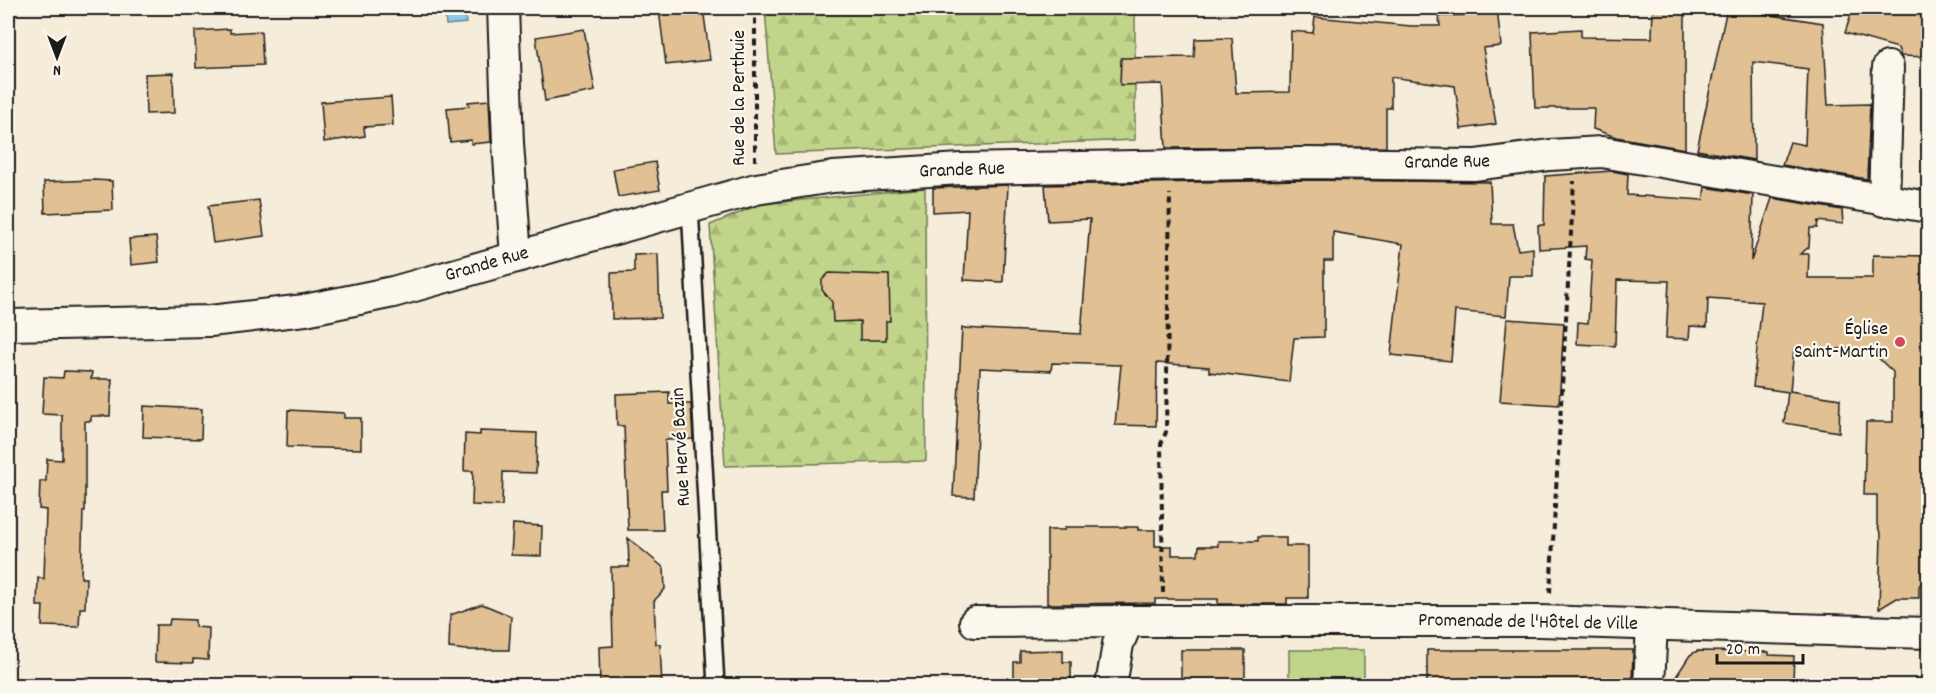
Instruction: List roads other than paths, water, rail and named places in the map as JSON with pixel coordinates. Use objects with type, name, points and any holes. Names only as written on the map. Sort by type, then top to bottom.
[{"type":"street","points":[[502,8],[516,257]]},
{"type":"street","points":[[1884,201],[1888,67]]},
{"type":"street","name":"Grande Rue","points":[[8,325],[210,321],[305,310],[393,292],[756,189],[833,177],[937,171],[1302,163],[1475,165],[1576,153],[1612,154],[1929,207]]},
{"type":"street","points":[[1111,686],[1118,644],[1128,621]]},
{"type":"street","name":"Promenade de l'Hôtel de Ville","points":[[975,622],[1548,621],[1929,633]]},
{"type":"street","points":[[1649,686],[1652,624]]},
{"type":"lane","name":"Rue Hervé Bazin","points":[[690,207],[716,686]]},
{"type":"water","points":[[444,8],[464,8],[466,23],[446,25]]},
{"type":"place","name":"Église Saint-Martin","points":[[1900,342]]}]
